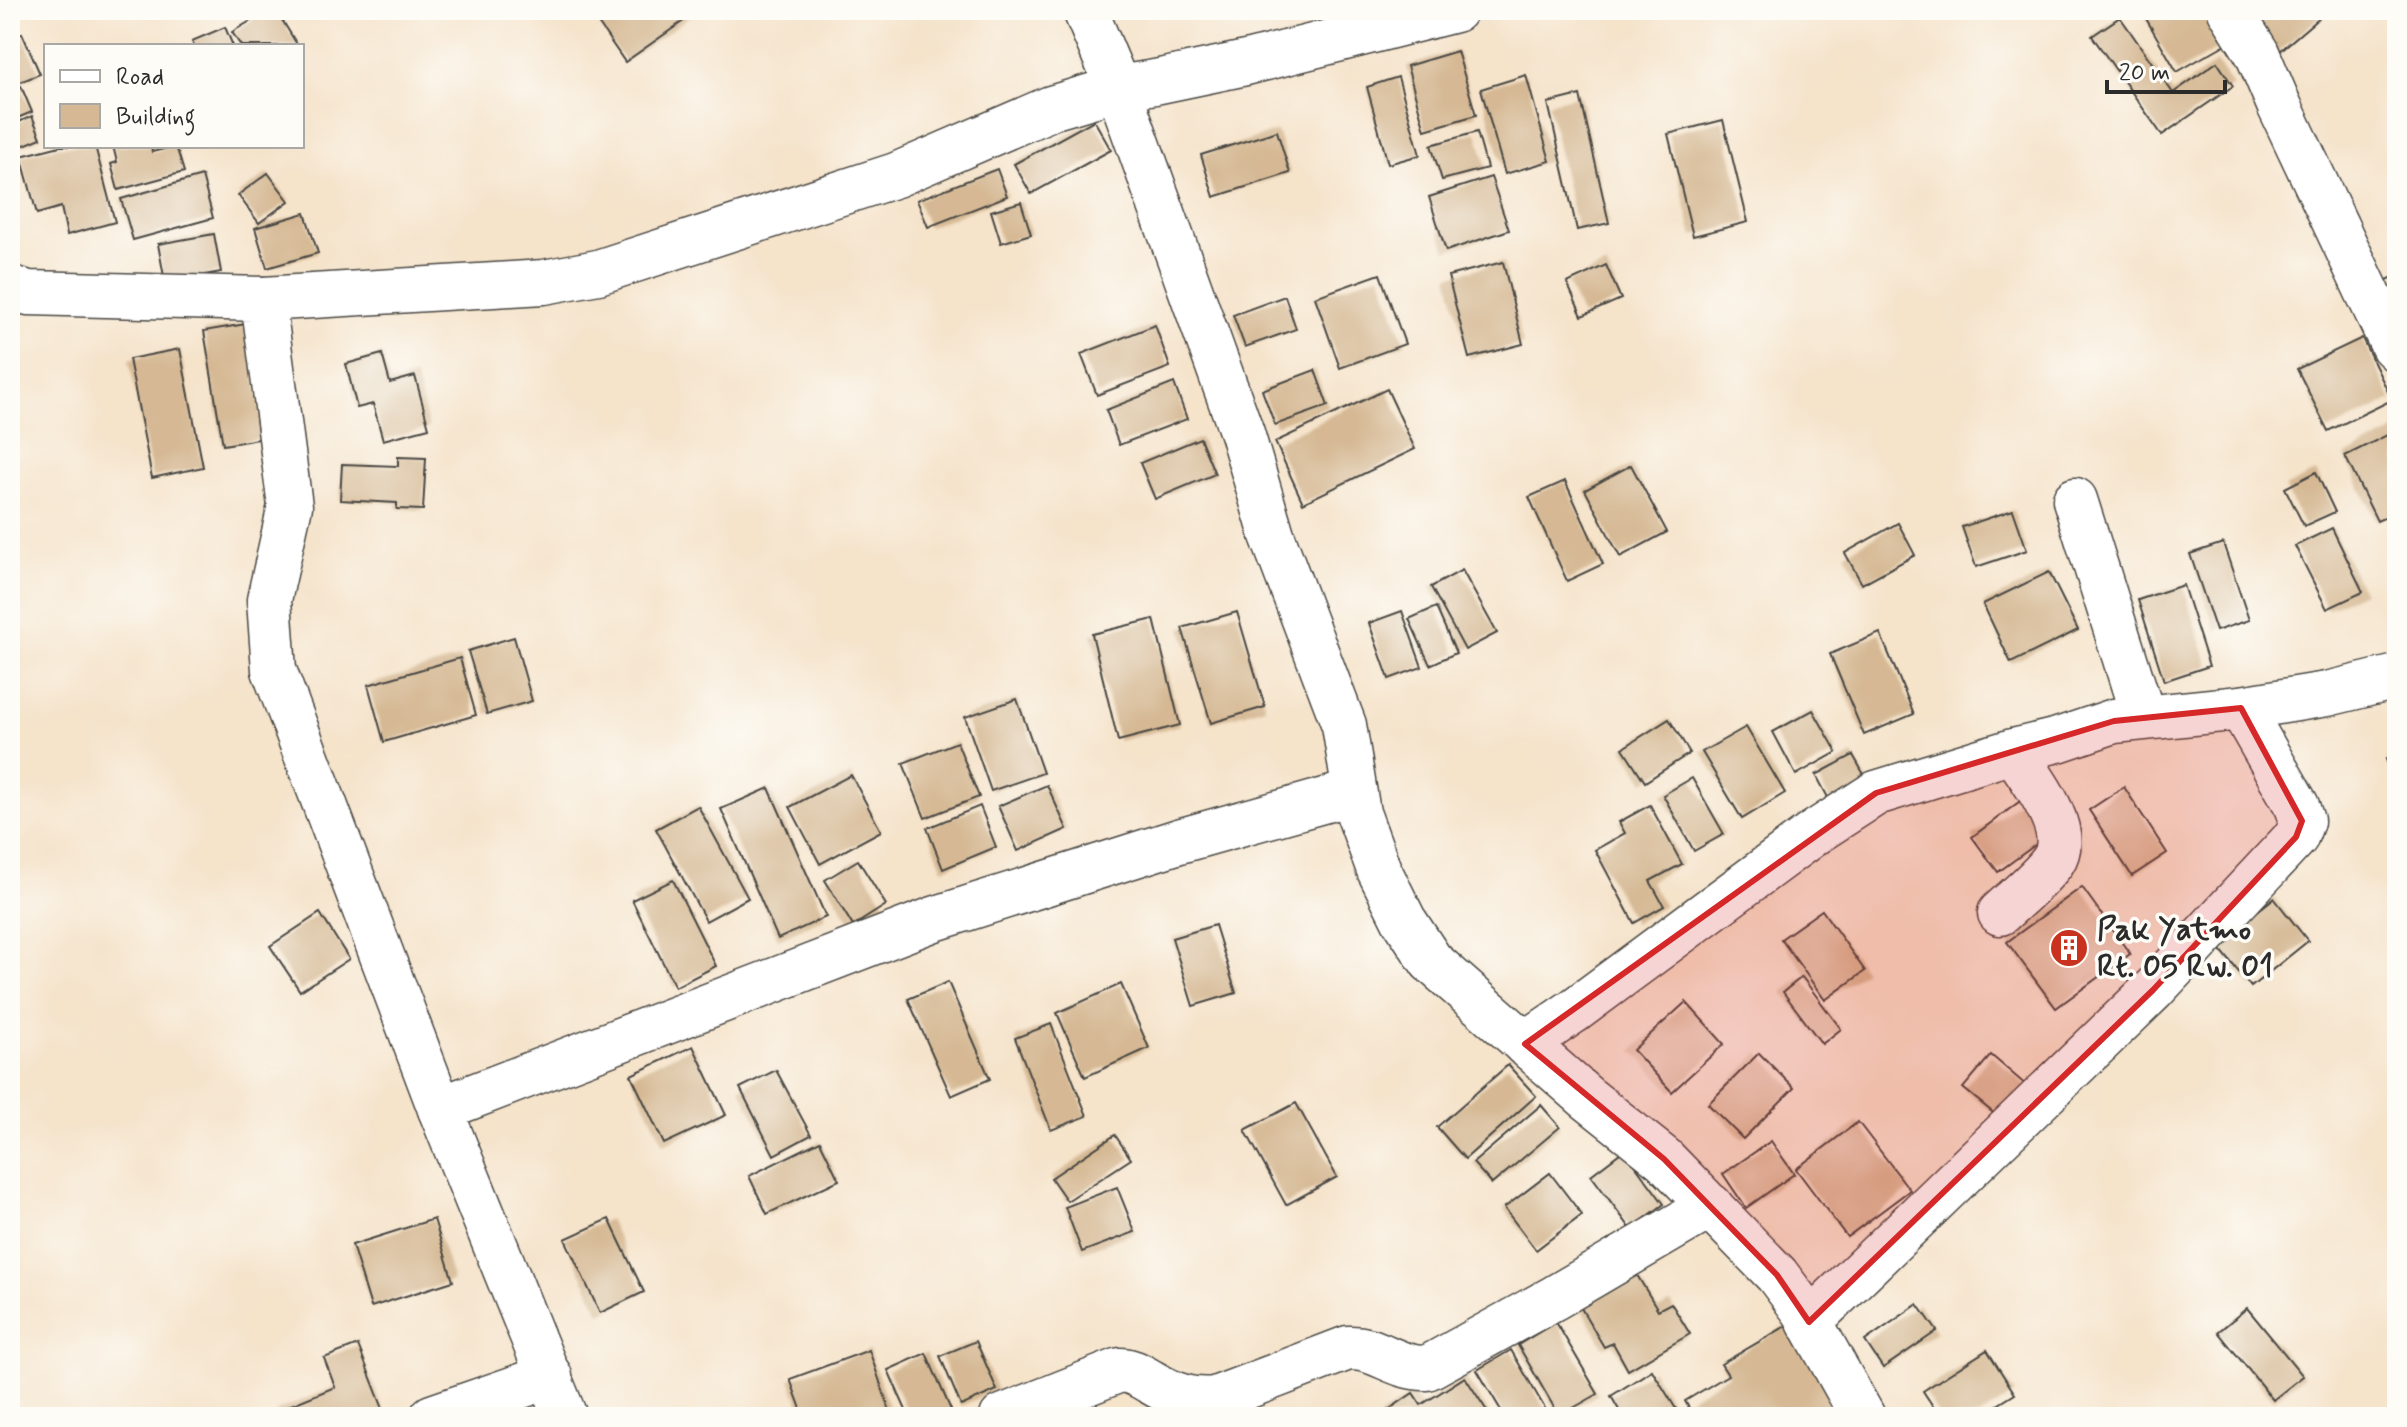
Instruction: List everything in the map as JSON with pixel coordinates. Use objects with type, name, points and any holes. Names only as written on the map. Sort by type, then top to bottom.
[{"type":"street","points":[[1085,10],[1118,88],[1242,433],[1272,535],[1344,725],[1358,813],[1379,870],[1404,920],[1431,961],[1664,1159],[1777,1275],[1804,1311],[1863,1417]]},
{"type":"street","points":[[10,287],[28,293],[263,299],[544,282],[598,272],[896,175],[1051,108],[1118,88],[1246,63],[1455,10]]},
{"type":"street","points":[[2230,10],[2257,53],[2285,119],[2397,350]]},
{"type":"street","points":[[263,299],[290,506],[269,600],[274,670],[440,1109],[565,1417]]},
{"type":"street","points":[[2075,500],[2143,716]]},
{"type":"street","points":[[1525,1044],[1814,833],[1876,793],[2114,721],[2241,708],[2327,694],[2397,677]]},
{"type":"street","points":[[1809,1322],[2153,990],[2296,837],[2302,821],[2297,806],[2241,708]]},
{"type":"street","points":[[2000,913],[2055,858],[2060,832],[2042,795],[2013,751]]},
{"type":"street","points":[[440,1109],[934,919],[1179,841],[1354,792]]},
{"type":"street","points":[[1002,1417],[1120,1370],[1135,1373],[1173,1394],[1202,1400],[1215,1399],[1348,1348],[1359,1347],[1410,1369],[1427,1368],[1711,1206]]},
{"type":"street","points":[[432,1417],[550,1376]]},
{"type":"highlighted area","points":[[2241,708],[2302,821],[2296,837],[2153,990],[1809,1322],[1777,1275],[1664,1159],[1525,1044],[1876,793],[2114,721]]},
{"type":"building","points":[[269,10],[276,10],[297,44],[240,44],[232,32]]},
{"type":"building","points":[[611,10],[689,10],[692,15],[625,62],[596,20]]},
{"type":"building","points":[[2141,10],[2206,10],[2226,44],[2177,72]]},
{"type":"building","points":[[2232,10],[2328,10],[2273,57]]},
{"type":"building","points":[[10,12],[18,29],[10,32]]},
{"type":"building","points":[[2120,17],[2173,93],[2217,62],[2233,86],[2162,135],[2092,36]]},
{"type":"building","points":[[225,27],[232,44],[193,44],[192,41]]},
{"type":"building","points":[[22,33],[40,74],[10,86],[10,38]]},
{"type":"building","points":[[1457,51],[1476,115],[1425,130],[1407,66]]},
{"type":"building","points":[[1526,75],[1550,161],[1505,174],[1481,89]]},
{"type":"building","points":[[1398,77],[1420,155],[1388,164],[1367,87]]},
{"type":"building","points":[[21,86],[32,112],[10,121],[10,91]]},
{"type":"building","points":[[1580,95],[1609,223],[1577,230],[1548,103]]},
{"type":"building","points":[[32,116],[41,138],[10,151],[10,126]]},
{"type":"building","points":[[1094,120],[1111,150],[1031,194],[1014,164]]},
{"type":"building","points":[[1723,120],[1748,222],[1693,236],[1668,134]]},
{"type":"building","points":[[1277,131],[1290,173],[1214,197],[1201,155]]},
{"type":"building","points":[[1477,132],[1487,168],[1442,180],[1431,145]]},
{"type":"building","points":[[52,148],[96,148],[115,222],[67,235],[61,207],[37,214],[21,156]]},
{"type":"building","points":[[114,148],[151,148],[152,152],[177,148],[184,172],[118,190],[111,164],[117,162]]},
{"type":"building","points":[[997,169],[1007,196],[928,227],[917,200]]},
{"type":"building","points":[[268,173],[289,201],[259,223],[238,195]]},
{"type":"building","points":[[202,176],[213,218],[133,240],[121,199]]},
{"type":"building","points":[[1491,177],[1509,230],[1446,251],[1429,197]]},
{"type":"building","points":[[1021,202],[1031,234],[1001,243],[991,211]]},
{"type":"building","points":[[305,213],[318,253],[267,268],[255,228]]},
{"type":"building","points":[[214,234],[221,272],[165,282],[158,244]]},
{"type":"building","points":[[1503,262],[1523,344],[1469,358],[1448,276]]},
{"type":"building","points":[[1606,265],[1621,299],[1582,316],[1567,283]]},
{"type":"building","points":[[1380,274],[1405,344],[1340,368],[1315,297]]},
{"type":"building","points":[[2397,275],[2397,320],[2379,284]]},
{"type":"building","points":[[1285,296],[1296,329],[1245,347],[1233,315]]},
{"type":"building","points":[[246,324],[265,438],[223,445],[204,331]]},
{"type":"building","points":[[1155,325],[1170,367],[1097,395],[1081,354]]},
{"type":"building","points":[[2362,338],[2392,400],[2328,431],[2297,369]]},
{"type":"building","points":[[180,349],[203,467],[152,478],[129,359]]},
{"type":"building","points":[[382,354],[390,383],[415,376],[429,428],[383,440],[373,404],[357,408],[346,364]]},
{"type":"building","points":[[1315,370],[1328,406],[1275,425],[1262,390]]},
{"type":"building","points":[[1174,383],[1187,419],[1119,445],[1106,410]]},
{"type":"building","points":[[1387,389],[1415,449],[1303,503],[1275,442]]},
{"type":"building","points":[[2397,430],[2397,512],[2377,521],[2345,456]]},
{"type":"building","points":[[1200,438],[1215,474],[1155,499],[1140,463]]},
{"type":"building","points":[[398,457],[426,458],[423,510],[397,509],[397,503],[340,500],[342,464],[398,466]]},
{"type":"building","points":[[1631,465],[1667,532],[1620,557],[1585,490]]},
{"type":"building","points":[[2316,472],[2335,512],[2304,526],[2285,488]]},
{"type":"building","points":[[1565,481],[1603,564],[1567,581],[1529,497]]},
{"type":"building","points":[[2013,510],[2027,550],[1976,567],[1962,527]]},
{"type":"building","points":[[1898,523],[1915,555],[1862,584],[1845,553]]},
{"type":"building","points":[[2332,528],[2363,592],[2327,609],[2295,546]]},
{"type":"building","points":[[2397,536],[2397,556],[2389,540]]},
{"type":"building","points":[[2223,543],[2249,620],[2216,631],[2190,554]]},
{"type":"building","points":[[1462,570],[1497,633],[1465,650],[1431,587]]},
{"type":"building","points":[[2049,572],[2078,630],[2011,663],[1983,604]]},
{"type":"building","points":[[2183,585],[2209,666],[2164,681],[2138,600]]},
{"type":"building","points":[[1436,607],[1456,653],[1430,665],[1409,619]]},
{"type":"building","points":[[1402,611],[1422,667],[1389,679],[1369,623]]},
{"type":"building","points":[[1237,612],[1265,707],[1211,723],[1182,628]]},
{"type":"building","points":[[1154,619],[1180,725],[1118,741],[1092,634]]},
{"type":"building","points":[[1880,633],[1914,714],[1864,735],[1830,654]]},
{"type":"building","points":[[514,637],[532,701],[487,714],[468,651]]},
{"type":"building","points":[[460,658],[476,715],[384,742],[368,685]]},
{"type":"building","points":[[1017,699],[1043,773],[991,791],[965,717]]},
{"type":"building","points":[[1813,710],[1837,752],[1796,775],[1773,732]]},
{"type":"building","points":[[1669,719],[1690,753],[1645,782],[1623,748]]},
{"type":"building","points":[[1746,727],[1785,793],[1742,819],[1702,752]]},
{"type":"building","points":[[957,742],[979,797],[925,818],[903,763]]},
{"type":"building","points":[[1853,755],[1871,787],[1833,807],[1816,775]]},
{"type":"building","points":[[2397,755],[2397,789],[2386,759]]},
{"type":"building","points":[[851,775],[881,831],[820,864],[790,807]]},
{"type":"building","points":[[1692,778],[1724,834],[1694,851],[1663,795]]},
{"type":"building","points":[[1047,785],[1067,829],[1018,851],[998,806]]},
{"type":"building","points":[[2124,787],[2167,853],[2132,876],[2089,810]]},
{"type":"building","points":[[769,788],[826,917],[778,939],[721,809]]},
{"type":"building","points":[[2023,799],[2050,834],[1998,872],[1972,837]]},
{"type":"building","points":[[1650,805],[1682,864],[1650,881],[1664,906],[1634,923],[1595,850],[1625,833],[1619,822]]},
{"type":"building","points":[[698,806],[748,898],[706,921],[656,829]]},
{"type":"building","points":[[980,806],[996,847],[943,869],[927,828]]},
{"type":"building","points":[[858,860],[886,905],[853,926],[825,880]]},
{"type":"building","points":[[673,880],[716,966],[675,987],[632,900]]},
{"type":"building","name":"Pak Yatmo Rt. 05 Rw. 01","points":[[2082,887],[2130,954],[2056,1008],[2007,942]]},
{"type":"building","points":[[2274,898],[2308,941],[2251,987],[2216,944]]},
{"type":"building","points":[[1822,910],[1865,971],[1825,1000],[1781,939]]},
{"type":"building","points":[[320,913],[349,959],[300,991],[270,946]]},
{"type":"building","points":[[1215,925],[1236,993],[1193,1006],[1172,938]]},
{"type":"building","points":[[1802,977],[1841,1029],[1822,1044],[1783,992]]},
{"type":"building","points":[[948,982],[990,1079],[951,1096],[908,999]]},
{"type":"building","points":[[1121,984],[1149,1048],[1085,1077],[1057,1013]]},
{"type":"building","points":[[1686,1002],[1724,1044],[1672,1092],[1633,1050]]},
{"type":"building","points":[[1051,1024],[1087,1116],[1051,1130],[1015,1038]]},
{"type":"building","points":[[693,1046],[726,1115],[664,1144],[631,1075]]},
{"type":"building","points":[[1759,1053],[1794,1088],[1743,1139],[1708,1104]]},
{"type":"building","points":[[1991,1055],[2034,1092],[2007,1124],[1963,1088]]},
{"type":"building","points":[[1508,1065],[1536,1096],[1465,1159],[1437,1127]]},
{"type":"building","points":[[776,1070],[811,1135],[774,1155],[740,1088]]},
{"type":"building","points":[[1296,1103],[1337,1177],[1286,1205],[1245,1130]]},
{"type":"building","points":[[1541,1105],[1560,1127],[1492,1184],[1473,1163]]},
{"type":"building","points":[[1858,1122],[1910,1190],[1847,1237],[1796,1169]]},
{"type":"building","points":[[1115,1135],[1131,1159],[1067,1201],[1051,1178]]},
{"type":"building","points":[[820,1141],[839,1180],[767,1214],[749,1176]]},
{"type":"building","points":[[1771,1141],[1794,1174],[1746,1208],[1723,1174]]},
{"type":"building","points":[[1624,1150],[1664,1204],[1631,1229],[1591,1175]]},
{"type":"building","points":[[1550,1173],[1582,1215],[1536,1250],[1504,1208]]},
{"type":"building","points":[[1117,1187],[1135,1232],[1082,1252],[1065,1207]]},
{"type":"building","points":[[434,1219],[453,1281],[371,1307],[352,1245]]},
{"type":"building","points":[[609,1219],[644,1292],[600,1313],[565,1239]]},
{"type":"building","points":[[1637,1275],[1658,1310],[1671,1303],[1690,1334],[1628,1370],[1613,1343],[1604,1347],[1581,1308]]},
{"type":"building","points":[[1918,1304],[1937,1331],[1883,1368],[1865,1341]]},
{"type":"building","points":[[2247,1308],[2303,1376],[2273,1400],[2218,1332]]},
{"type":"building","points":[[1798,1319],[1848,1402],[1823,1417],[1694,1417],[1685,1401],[1728,1375],[1721,1364]]},
{"type":"building","points":[[1556,1322],[1598,1394],[1559,1416],[1518,1345]]},
{"type":"building","points":[[976,1341],[997,1390],[961,1406],[940,1356]]},
{"type":"building","points":[[358,1345],[385,1414],[377,1417],[278,1417],[276,1411],[335,1387],[324,1358]]},
{"type":"building","points":[[869,1350],[892,1417],[804,1417],[790,1379]]},
{"type":"building","points":[[1511,1350],[1550,1417],[1505,1417],[1477,1370]]},
{"type":"building","points":[[1987,1350],[2015,1394],[1978,1417],[1940,1417],[1923,1391]]},
{"type":"building","points":[[926,1353],[954,1417],[909,1417],[888,1370]]},
{"type":"building","points":[[1652,1370],[1681,1417],[1623,1417],[1611,1396]]},
{"type":"building","points":[[1465,1377],[1491,1417],[1378,1417],[1413,1393],[1421,1405]]},
{"type":"place","name":"Pak Yatmo Rt. 05 Rw. 01","points":[[2069,948]]}]
